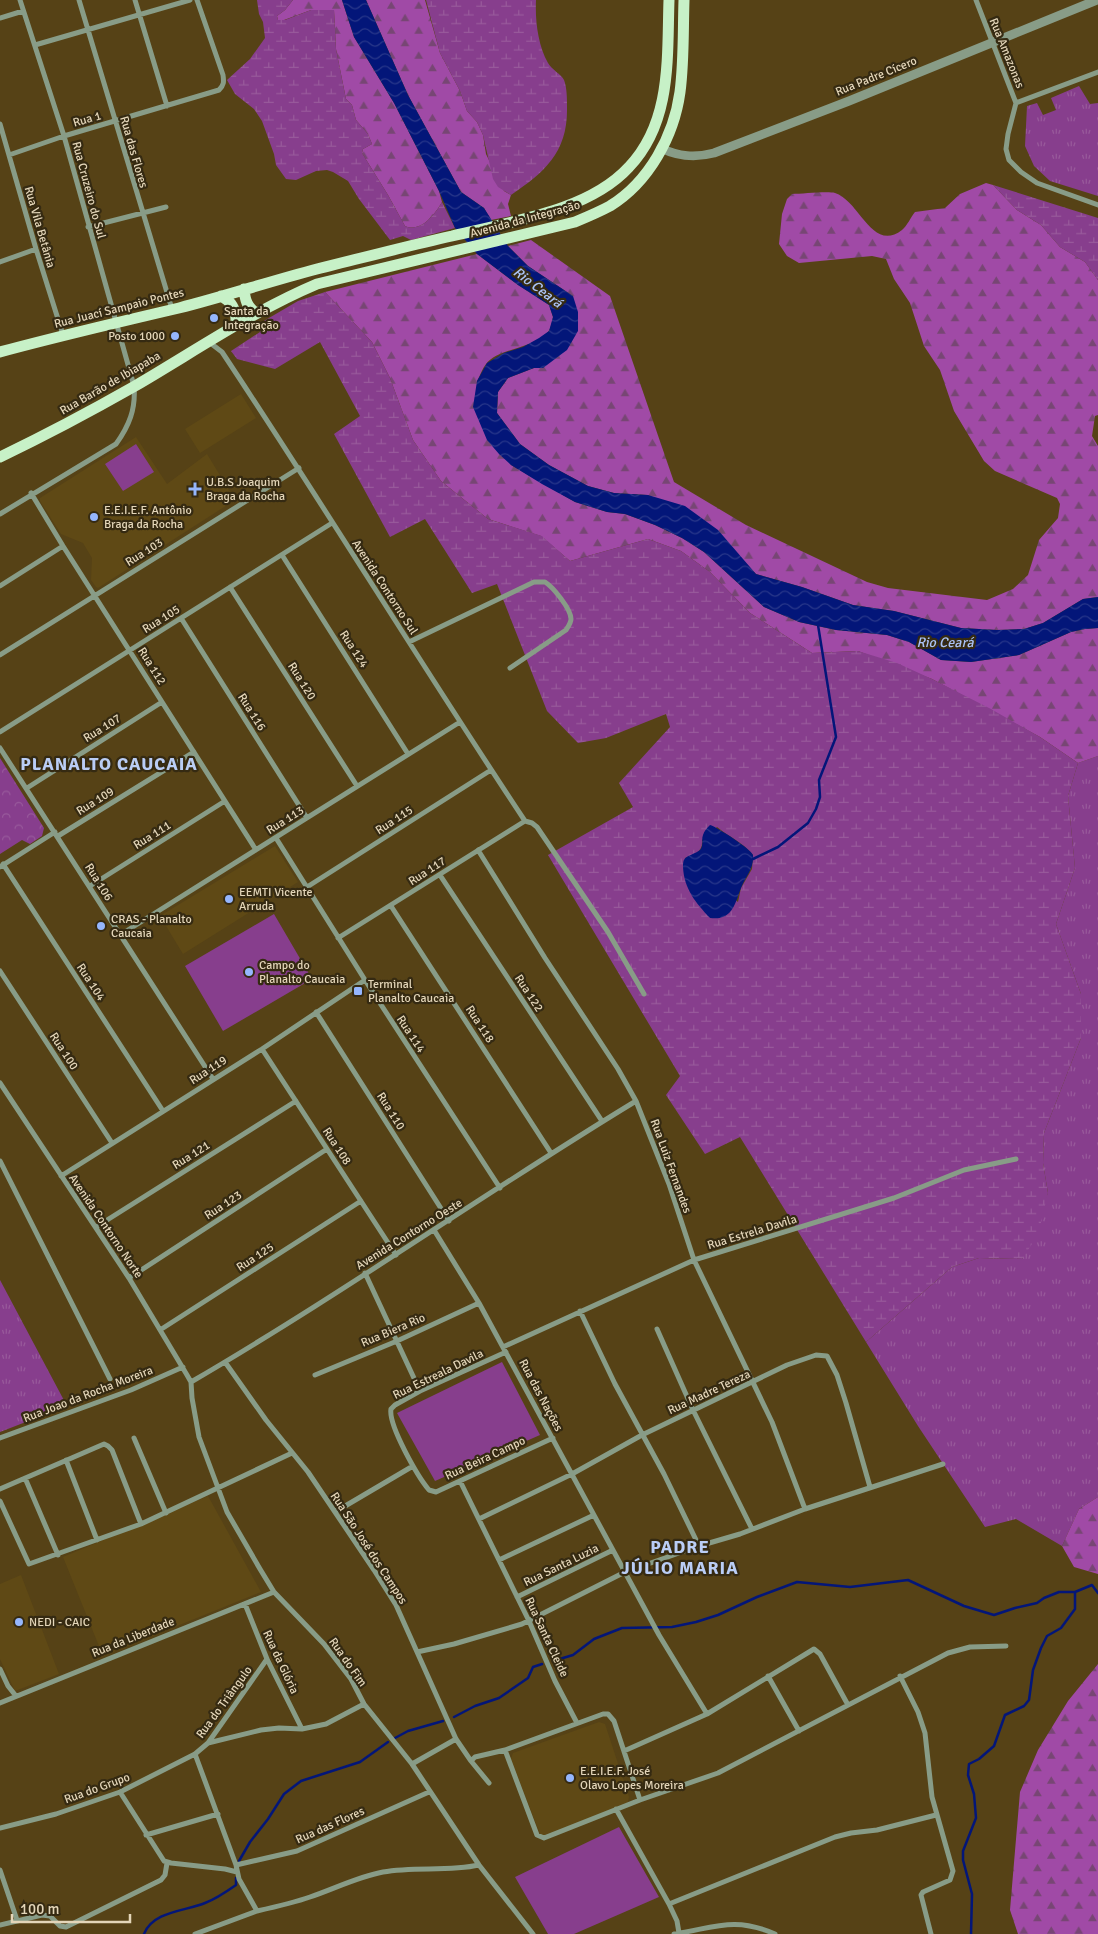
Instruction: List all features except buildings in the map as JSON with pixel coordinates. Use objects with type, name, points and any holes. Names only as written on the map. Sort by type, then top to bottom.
[{"type":"main road","name":"Avenida da Integração","points":[[244,289],[562,207],[588,197],[608,186],[630,167],[642,152],[661,108],[666,80],[669,0]]},
{"type":"main road","name":"Avenida da Integração","points":[[256,313],[284,298],[317,284],[575,222],[610,205],[638,182],[661,148],[676,114],[680,90],[684,0]]},
{"type":"main road","points":[[668,29],[683,29]]},
{"type":"main road","points":[[244,289],[247,303],[256,313]]},
{"type":"main road","name":"Rua Juací Sampaio Pontes","points":[[0,352],[244,289]]},
{"type":"main road","points":[[221,296],[234,307],[236,325]]},
{"type":"main road","name":"Rua Barão de Ibiapaba","points":[[0,457],[41,438],[134,386],[256,313]]},
{"type":"street","name":"Rua Cruzeiro do Sul","points":[[0,514],[31,493],[116,444],[131,418],[135,396],[134,386],[64,136],[20,0]]},
{"type":"street","name":"Rua das Flores","points":[[79,0],[172,309]]},
{"type":"street","points":[[135,0],[167,106]]},
{"type":"street","points":[[35,45],[190,0]]},
{"type":"street","name":"Rua 1","points":[[9,154],[218,90],[222,86],[223,75],[197,0]]},
{"type":"street","name":"Rua Amazonas","points":[[976,0],[1016,103],[1006,149],[1009,160],[1020,172],[1037,183],[1098,205]]},
{"type":"street","name":"Rua Padre Cícero","points":[[661,148],[684,156],[703,156],[714,153],[849,101],[1097,0]]},
{"type":"street","points":[[0,18],[23,11]]},
{"type":"street","points":[[1016,103],[1098,72]]},
{"type":"street","name":"Rua Vila Betânia","points":[[0,124],[36,250],[63,335]]},
{"type":"street","points":[[88,227],[166,206]]},
{"type":"street","points":[[0,262],[36,250]]},
{"type":"street","name":"Avenida Contorno Sul","points":[[209,341],[222,352],[230,364],[299,468],[332,523],[491,770],[525,821],[537,827],[608,932],[644,994]]},
{"type":"street","name":"Rua 103","points":[[0,655],[299,468]]},
{"type":"street","name":"Rua 112","points":[[31,493],[256,850]]},
{"type":"street","name":"Rua 105","points":[[0,732],[332,523]]},
{"type":"street","points":[[0,586],[63,546]]},
{"type":"street","name":"Rua 124","points":[[282,556],[408,754]]},
{"type":"street","points":[[409,642],[534,582],[545,582],[550,585],[569,612],[571,618],[569,626],[566,630],[510,668]]},
{"type":"street","name":"Rua 120","points":[[230,587],[357,786]]},
{"type":"street","name":"Rua 116","points":[[181,618],[307,818]]},
{"type":"street","name":"Rua 107","points":[[28,788],[162,702]]},
{"type":"street","name":"Rua 113","points":[[120,935],[460,722]]},
{"type":"street","name":"Rua 106","points":[[0,748],[28,788],[213,1079]]},
{"type":"street","name":"Rua 109","points":[[2,865],[194,752]]},
{"type":"street","name":"Rua 115","points":[[307,888],[491,770]]},
{"type":"street","name":"Rua 111","points":[[90,886],[225,801]]},
{"type":"street","name":"Rua 117","points":[[338,938],[525,821]]},
{"type":"street","name":"Rua 114","points":[[276,838],[338,938],[500,1188]]},
{"type":"street","name":"Rua Luiz Fernandes","points":[[478,850],[545,958],[613,1061],[636,1101],[669,1184],[694,1260],[772,1422],[805,1509]]},
{"type":"street","name":"Rua 104","points":[[2,865],[163,1111]]},
{"type":"street","name":"Rua 122","points":[[440,875],[602,1121]]},
{"type":"street","name":"Rua 118","points":[[391,906],[551,1153]]},
{"type":"street","name":"Rua 100","points":[[0,971],[112,1143]]},
{"type":"street","name":"Rua 119","points":[[61,1176],[262,1049],[365,980]]},
{"type":"street","name":"Rua 110","points":[[316,1012],[449,1221]]},
{"type":"street","name":"Rua 108","points":[[262,1049],[396,1254]]},
{"type":"street","name":"Avenida Contorno Norte","points":[[0,1083],[2,1090],[129,1278],[191,1382]]},
{"type":"street","name":"Rua 121","points":[[96,1227],[296,1101]]},
{"type":"street","name":"Avenida Contorno Oeste","points":[[191,1382],[449,1221],[551,1153],[636,1101]]},
{"type":"street","name":"Rua 123","points":[[129,1278],[327,1149]]},
{"type":"street","name":"Rua Estrela Davila","points":[[505,1350],[580,1311],[694,1260],[902,1196],[964,1170],[1016,1159]]},
{"type":"street","points":[[0,1161],[110,1379]]},
{"type":"street","name":"Rua 125","points":[[160,1330],[361,1201]]},
{"type":"street","name":"Rua das Nações","points":[[434,1230],[479,1303],[659,1635],[707,1714]]},
{"type":"street","points":[[365,1273],[420,1391]]},
{"type":"street","name":"Rua Biera Rio","points":[[315,1375],[397,1341],[479,1303]]},
{"type":"street","points":[[580,1311],[615,1384],[675,1495],[699,1546]]},
{"type":"street","points":[[657,1329],[693,1410],[752,1529]]},
{"type":"street","name":"Rua Estreala Davila","points":[[413,1466],[392,1421],[391,1409],[420,1391],[505,1350]]},
{"type":"street","name":"Rua Madre Tereza","points":[[479,1519],[572,1474],[642,1435],[693,1410],[801,1360],[816,1355],[827,1356],[837,1375],[870,1487]]},
{"type":"street","name":"Rua São José dos Campos","points":[[225,1362],[308,1472],[396,1605],[456,1739],[470,1761],[489,1784]]},
{"type":"street","name":"Rua Joao da Rocha Moreira","points":[[0,1438],[130,1390],[183,1367]]},
{"type":"street","name":"Rua do Fim","points":[[191,1382],[199,1437],[227,1512],[274,1592],[324,1644],[351,1679],[364,1704],[412,1764],[479,1865],[533,1934]]},
{"type":"street","points":[[134,1438],[166,1513]]},
{"type":"street","name":"Rua Beira Campo","points":[[413,1466],[426,1487],[432,1492],[436,1492],[553,1438]]},
{"type":"street","points":[[0,1489],[104,1444],[112,1450],[140,1524]]},
{"type":"street","points":[[0,1501],[29,1564],[140,1524],[292,1453]]},
{"type":"street","points":[[66,1460],[97,1540]]},
{"type":"street","points":[[417,1652],[489,1634],[529,1620],[625,1572],[805,1509],[943,1464]]},
{"type":"street","points":[[335,1512],[413,1466]]},
{"type":"street","points":[[26,1478],[58,1555]]},
{"type":"street","name":"Rua Santa Cleide","points":[[460,1480],[529,1620],[555,1681],[577,1723]]},
{"type":"street","points":[[499,1560],[594,1515]]},
{"type":"street","name":"Rua Santa Luzia","points":[[517,1597],[613,1550]]},
{"type":"street","name":"Rua da Liberdade","points":[[0,1703],[274,1592]]},
{"type":"street","name":"Rua da Glória","points":[[245,1604],[267,1659],[302,1728]]},
{"type":"street","points":[[505,1750],[535,1831],[540,1837],[544,1838],[640,1800],[718,1773],[900,1676],[948,1653],[970,1647],[1006,1646]]},
{"type":"street","points":[[624,1751],[707,1714],[814,1649],[820,1654],[848,1705]]},
{"type":"street","name":"Rua do Triângulo","points":[[195,1754],[208,1743],[267,1659]]},
{"type":"street","points":[[0,1669],[8,1686],[16,1696]]},
{"type":"street","points":[[768,1676],[799,1731]]},
{"type":"street","points":[[900,1676],[918,1712],[925,1734],[932,1797],[953,1871],[950,1880],[923,1892],[921,1895],[931,1934]]},
{"type":"street","points":[[208,1743],[261,1730],[302,1728],[326,1724],[364,1704]]},
{"type":"street","points":[[470,1761],[475,1757],[505,1750],[577,1723],[608,1714],[614,1721],[640,1800]]},
{"type":"street","points":[[412,1764],[456,1739]]},
{"type":"street","points":[[195,1754],[237,1869],[238,1880],[257,1911]]},
{"type":"street","name":"Rua do Grupo","points":[[0,1828],[64,1811],[120,1792],[195,1754]]},
{"type":"street","points":[[120,1792],[160,1858],[167,1863],[237,1869]]},
{"type":"street","name":"Rua das Flores","points":[[237,1869],[297,1851],[429,1792]]},
{"type":"street","points":[[616,1809],[669,1904],[677,1921],[676,1934],[707,1927],[735,1924],[747,1924],[775,1934]]},
{"type":"street","points":[[146,1835],[218,1814]]},
{"type":"street","points":[[669,1904],[835,1837],[877,1830],[936,1815]]},
{"type":"street","points":[[0,1925],[17,1920],[46,1916],[60,1926],[66,1927],[161,1880],[165,1875],[167,1863]]},
{"type":"street","points":[[195,1934],[257,1911],[309,1898],[345,1883],[380,1873],[402,1869],[445,1870],[479,1865]]},
{"type":"street","points":[[0,1870],[17,1920]]},
{"type":"street","points":[[60,1926],[60,1934]]},
{"type":"shaded area","points":[[241,394],[256,418],[200,453],[185,429]]},
{"type":"shaded area","name":"E.E.I.E.F. Antônio Braga da Rocha","points":[[136,437],[167,484],[207,454],[235,500],[98,588],[91,580],[92,558],[83,543],[61,534],[40,501],[40,498]]},
{"type":"shaded area","name":"EEMTI Vicente Arruda","points":[[275,846],[298,882],[183,954],[160,916]]},
{"type":"shaded area","points":[[208,1496],[261,1592],[103,1656],[63,1557]]},
{"type":"shaded area","name":"NEDI - CAIC","points":[[21,1575],[59,1674],[15,1691],[0,1659],[0,1584]]},
{"type":"shaded area","name":"E.E.I.E.F. José Olavo Lopes Moreira","points":[[599,1722],[605,1724],[629,1797],[628,1802],[544,1837],[540,1834],[511,1759],[513,1753]]},
{"type":"green space","points":[[257,0],[293,0],[277,16],[278,20],[285,20],[311,10],[334,10],[336,49],[346,99],[352,105],[356,120],[368,134],[372,144],[363,149],[362,153],[405,226],[417,227],[422,225],[436,212],[442,202],[455,228],[411,240],[403,236],[390,240],[348,181],[333,172],[327,170],[316,171],[296,180],[286,179],[276,165],[262,121],[254,109],[235,94],[227,80],[250,59],[265,38]]},
{"type":"green space","points":[[293,0],[342,0],[354,37],[394,103],[439,191],[442,202],[436,212],[422,225],[417,227],[405,226],[362,153],[363,149],[372,144],[368,134],[356,120],[352,105],[346,99],[336,49],[334,10],[311,10],[284,20],[278,20],[277,16]]},
{"type":"green space","points":[[366,0],[425,0],[440,53],[460,91],[467,111],[477,122],[483,135],[486,154],[504,191],[511,195],[508,204],[511,216],[491,220],[484,208],[461,192],[408,95]]},
{"type":"green space","points":[[426,0],[536,0],[536,16],[542,49],[548,63],[563,78],[565,83],[567,97],[566,123],[559,149],[552,159],[534,178],[511,195],[498,187],[493,179],[483,135],[477,122],[467,111],[460,91],[440,53]]},
{"type":"green space","points":[[1079,86],[1090,104],[1098,103],[1098,196],[1050,181],[1034,166],[1025,146],[1027,106],[1037,103],[1043,115],[1056,110],[1051,98]]},
{"type":"green space","points":[[986,183],[993,185],[1017,210],[1041,225],[1060,247],[1085,262],[1098,280],[1098,415],[1095,416],[1092,436],[1098,446],[1098,597],[1083,599],[1043,623],[1024,629],[961,628],[894,611],[853,605],[802,587],[756,574],[739,556],[648,495],[614,493],[588,486],[549,465],[520,444],[497,413],[498,392],[508,378],[534,368],[543,368],[573,296],[528,266],[508,246],[531,240],[610,296],[674,482],[746,525],[867,582],[888,588],[987,600],[1013,589],[1028,575],[1039,540],[1058,518],[1060,504],[1057,498],[995,471],[984,461],[954,411],[940,370],[924,346],[910,303],[894,279],[886,259],[872,256],[799,263],[787,256],[779,244],[782,214],[787,199],[792,194],[835,193],[852,205],[874,231],[882,235],[892,235],[904,228],[915,212],[945,208],[960,194]]},
{"type":"green space","points":[[993,185],[1098,218],[1098,280],[1085,262],[1060,247],[1041,225],[1017,210]]},
{"type":"green space","points":[[477,254],[518,285],[549,305],[553,317],[548,332],[542,338],[491,359],[477,381],[511,465],[575,502],[607,512],[625,514],[655,525],[682,538],[704,552],[764,607],[799,622],[836,630],[887,635],[909,642],[941,660],[971,662],[1019,655],[1071,632],[1098,628],[1098,756],[1078,763],[1040,737],[932,679],[858,651],[812,653],[750,613],[710,572],[681,551],[648,539],[570,561],[541,536],[488,519],[441,481],[413,440],[390,378],[372,342],[325,292]]},
{"type":"green space","points":[[325,292],[372,342],[390,378],[413,440],[441,481],[488,519],[542,536],[570,561],[648,539],[681,551],[710,572],[750,613],[812,653],[858,651],[897,663],[991,709],[1040,737],[1078,763],[1068,796],[1075,868],[1056,924],[1081,994],[1081,1038],[1044,1133],[1043,1163],[1048,1193],[1038,1235],[1022,1259],[979,1258],[952,1267],[866,1342],[740,1137],[705,1154],[666,1095],[680,1076],[548,855],[633,807],[619,783],[670,727],[666,714],[606,738],[578,743],[547,711],[497,584],[472,593],[425,519],[390,537],[334,434],[360,416],[320,342],[275,369],[237,359],[231,351],[260,332],[257,325],[298,301]],"holes":[[[717,827],[753,855],[752,869],[741,888],[738,902],[685,858],[698,852],[702,840]]]},
{"type":"green space","points":[[136,444],[154,472],[123,491],[105,464]]},
{"type":"green space","points":[[1098,756],[1098,1497],[1079,1509],[1062,1546],[1016,1519],[985,1527],[918,1426],[866,1342],[952,1267],[979,1258],[1022,1259],[1048,1193],[1043,1163],[1044,1133],[1081,1038],[1081,994],[1056,924],[1075,868],[1068,796],[1078,763]]},
{"type":"green space","points":[[0,758],[44,828],[42,836],[30,844],[22,840],[0,854]]},
{"type":"green space","name":"Campo do Planalto Caucaia","points":[[274,914],[312,979],[223,1031],[185,966]]},
{"type":"green space","points":[[0,1280],[67,1406],[0,1432]]},
{"type":"green space","points":[[502,1362],[540,1435],[435,1481],[397,1413]]},
{"type":"green space","points":[[1098,1497],[1098,1574],[1074,1567],[1062,1546],[1079,1509]]},
{"type":"green space","points":[[1098,1664],[1098,1934],[1018,1934],[1010,1910],[1020,1792],[1038,1750],[1068,1701]]},
{"type":"green space","points":[[619,1827],[659,1897],[574,1934],[548,1934],[515,1877]]},
{"type":"water","name":"Rio Ceará","points":[[342,0],[366,0],[408,95],[461,192],[484,208],[508,246],[528,266],[573,296],[578,312],[578,331],[567,350],[543,368],[534,368],[508,378],[498,392],[497,413],[520,444],[549,465],[588,486],[614,493],[648,495],[685,506],[718,530],[756,574],[802,587],[853,605],[894,611],[961,628],[997,630],[1024,629],[1043,623],[1083,599],[1098,597],[1098,628],[1071,632],[1019,655],[971,662],[941,660],[909,642],[887,635],[836,630],[799,622],[764,607],[704,552],[682,538],[655,525],[625,514],[607,512],[575,502],[511,465],[487,440],[473,407],[477,381],[487,363],[504,353],[523,347],[549,331],[553,317],[549,305],[518,285],[477,254],[455,228],[439,191],[394,103],[354,37]]},
{"type":"water","points":[[710,825],[746,848],[753,855],[751,868],[732,910],[723,917],[717,918],[710,918],[688,889],[683,867],[685,858],[700,850],[703,834]]},
{"type":"waterway","points":[[753,859],[778,847],[808,823],[820,797],[819,780],[836,737],[818,625]]},
{"type":"waterway","points":[[553,1661],[573,1655],[594,1639],[622,1628],[672,1627],[696,1622],[718,1615],[757,1597],[797,1582],[850,1587],[908,1580],[964,1606],[994,1615],[1037,1603],[1059,1592],[1075,1592],[1092,1585],[1098,1593]]},
{"type":"waterway","points":[[971,1934],[972,1894],[963,1860],[963,1851],[976,1818],[974,1794],[968,1775],[969,1764],[979,1759],[994,1746],[1005,1715],[1024,1706],[1029,1700],[1033,1670],[1041,1648],[1047,1636],[1061,1628],[1075,1609],[1075,1592]]},
{"type":"waterway","points":[[454,1717],[475,1706],[499,1698],[528,1678],[533,1667],[542,1664]]},
{"type":"waterway","points":[[395,1738],[408,1731],[443,1721]]},
{"type":"waterway","points":[[239,1861],[284,1794],[301,1781],[360,1762],[388,1742]]},
{"type":"waterway","points":[[144,1934],[148,1926],[162,1916],[197,1906],[221,1895],[236,1885],[236,1878]]},
{"type":"place","name":"Santa da Integração","points":[[214,318]]},
{"type":"place","name":"Posto 1000","points":[[175,336]]},
{"type":"place","name":"U.B.S Joaquim Braga da Rocha","points":[[195,489]]},
{"type":"place","name":"E.E.I.E.F. Antônio Braga da Rocha","points":[[94,517]]},
{"type":"place","name":"EEMTI Vicente Arruda","points":[[229,899]]},
{"type":"place","name":"CRAS - Planalto Caucaia","points":[[101,926]]},
{"type":"place","name":"Campo do Planalto Caucaia","points":[[249,972]]},
{"type":"place","name":"Terminal Planalto Caucaia","points":[[358,991]]},
{"type":"place","name":"NEDI - CAIC","points":[[19,1622]]},
{"type":"place","name":"E.E.I.E.F. José Olavo Lopes Moreira","points":[[570,1778]]},
{"type":"district","name":"PLANALTO CAUCAIA","points":[[109,764]]},
{"type":"district","name":"PADRE JÚLIO MARIA","points":[[680,1557]]}]
